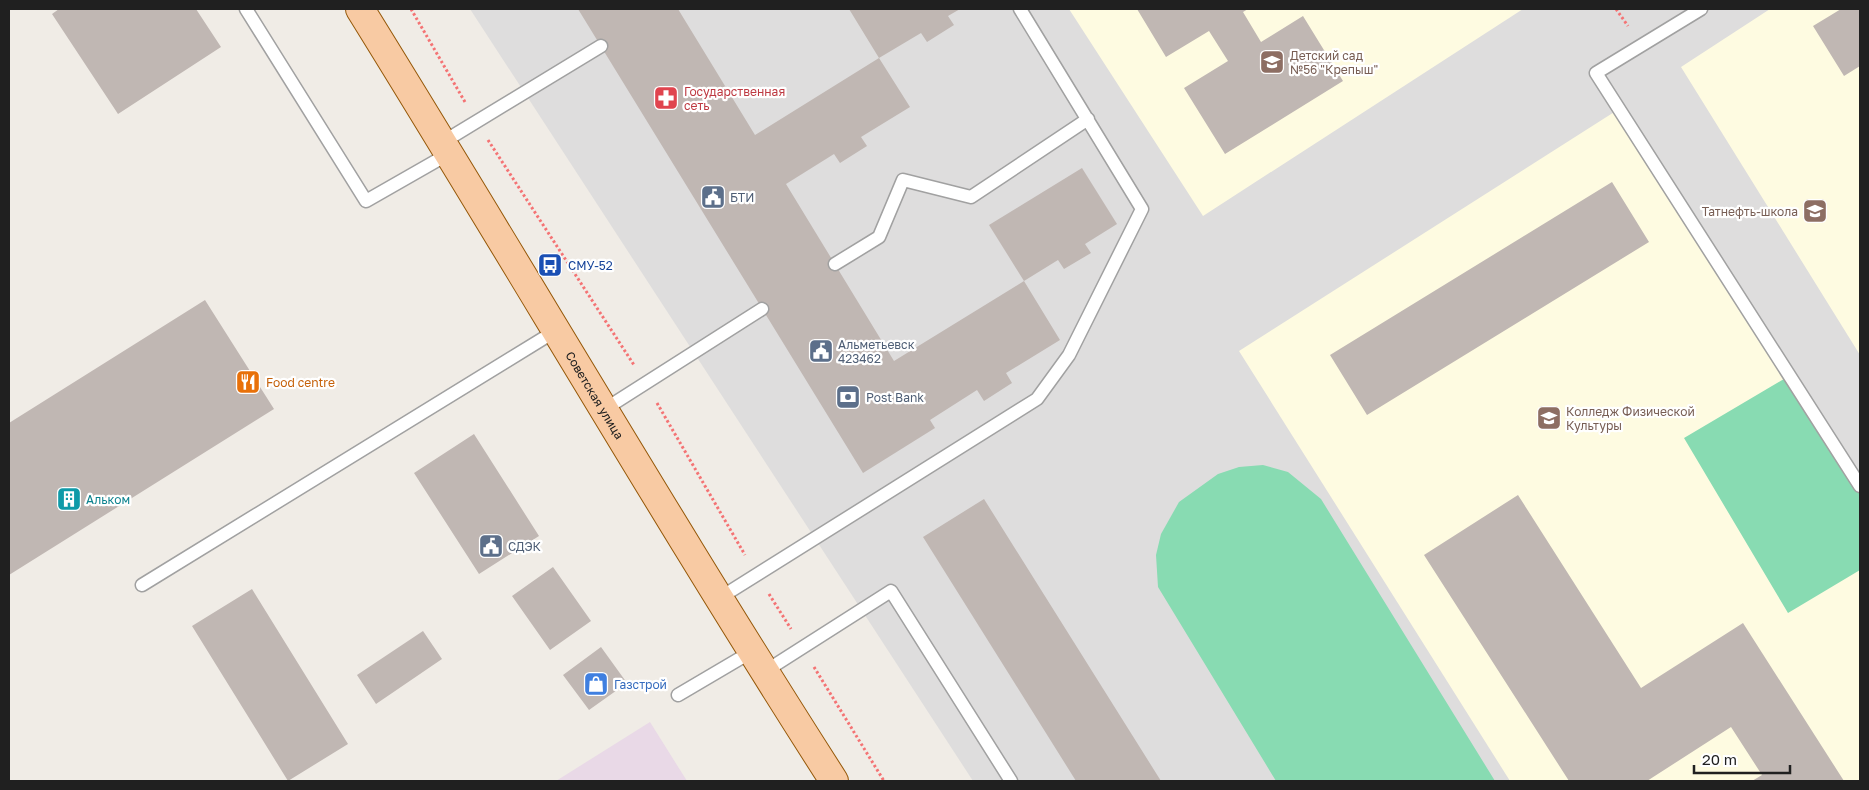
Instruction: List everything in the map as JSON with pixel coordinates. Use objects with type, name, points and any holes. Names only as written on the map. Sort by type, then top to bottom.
[{"type":"main road","name":"Советская улица","points":[[360,9],[605,409],[718,599],[834,781]]},
{"type":"lane","points":[[246,9],[366,201],[601,46]]},
{"type":"lane","points":[[718,599],[1037,399],[1069,355],[1142,209],[1020,9]]},
{"type":"lane","points":[[1701,9],[1596,73],[1860,486]]},
{"type":"lane","points":[[834,264],[879,236],[903,180],[971,197],[1088,119]]},
{"type":"lane","points":[[605,409],[762,309]]},
{"type":"lane","points":[[142,585],[556,330]]},
{"type":"lane","points":[[678,694],[757,662],[891,591],[1011,781]]},
{"type":"shaded area","points":[[470,9],[1860,9],[1860,781],[973,781]]},
{"type":"shaded area","name":"Детский сад №56 \"Крепыш\"","points":[[1069,9],[1523,9],[1203,216]]},
{"type":"shaded area","name":"Татнефть-школа","points":[[1770,9],[1860,9],[1860,355],[1681,67]]},
{"type":"shaded area","name":"Колледж Физической Культуры","points":[[1619,109],[1860,486],[1860,781],[1510,781],[1239,351]]},
{"type":"shaded area","points":[[650,722],[687,781],[556,781]]},
{"type":"green space","points":[[1789,376],[1860,486],[1860,570],[1788,613],[1684,438]]},
{"type":"green space","points":[[1263,465],[1288,472],[1321,499],[1495,781],[1276,781],[1158,587],[1156,555],[1161,534],[1179,502],[1218,474],[1239,467]]},
{"type":"building","points":[[59,9],[196,9],[221,47],[118,114],[52,14]]},
{"type":"building","points":[[578,9],[678,9],[755,135],[879,58],[910,107],[861,137],[867,146],[840,163],[834,154],[786,184],[894,361],[1024,281],[1060,340],[1006,373],[1012,383],[984,401],[977,390],[930,420],[935,428],[863,473]]},
{"type":"building","points":[[849,9],[960,9],[948,16],[954,25],[927,42],[921,33],[879,58]]},
{"type":"building","points":[[1137,9],[1248,9],[1243,12],[1261,42],[1303,16],[1343,81],[1225,154],[1184,88],[1228,61],[1209,31],[1166,57]]},
{"type":"building","points":[[1841,9],[1860,9],[1860,66],[1844,76],[1813,26]]},
{"type":"building","points":[[1082,168],[1117,224],[1085,244],[1091,253],[1064,269],[1058,260],[1024,281],[989,225]]},
{"type":"building","points":[[1612,182],[1649,242],[1367,415],[1330,355]]},
{"type":"building","name":"Альком","points":[[205,300],[274,409],[9,575],[9,423]]},
{"type":"building","points":[[474,434],[539,536],[479,574],[414,473]]},
{"type":"building","points":[[1518,495],[1641,688],[1743,623],[1844,781],[1752,781],[1762,775],[1731,727],[1647,781],[1569,781],[1424,555]]},
{"type":"building","points":[[984,499],[1161,781],[1076,781],[923,537]]},
{"type":"building","points":[[553,567],[591,621],[550,650],[512,596]]},
{"type":"building","points":[[252,589],[348,744],[288,781],[192,626]]},
{"type":"building","points":[[423,631],[442,659],[376,704],[357,675]]},
{"type":"building","points":[[601,647],[627,683],[589,710],[563,675]]},
{"type":"place","name":"Детский сад №56 \"Крепыш\"","points":[[1272,62]]},
{"type":"place","name":"Государственная сеть","points":[[666,98]]},
{"type":"place","name":"БТИ","points":[[713,197]]},
{"type":"place","name":"Татнефть-школа","points":[[1815,211]]},
{"type":"place","name":"СМУ-52","points":[[550,265]]},
{"type":"place","name":"Альметьевск 423462","points":[[821,351]]},
{"type":"place","name":"Food centre","points":[[248,382]]},
{"type":"place","name":"Post Bank","points":[[848,397]]},
{"type":"place","name":"Колледж Физической Культуры","points":[[1549,418]]},
{"type":"place","name":"Альком","points":[[69,499]]},
{"type":"place","name":"СДЭК","points":[[491,546]]},
{"type":"place","name":"Газстрой","points":[[596,684]]}]
